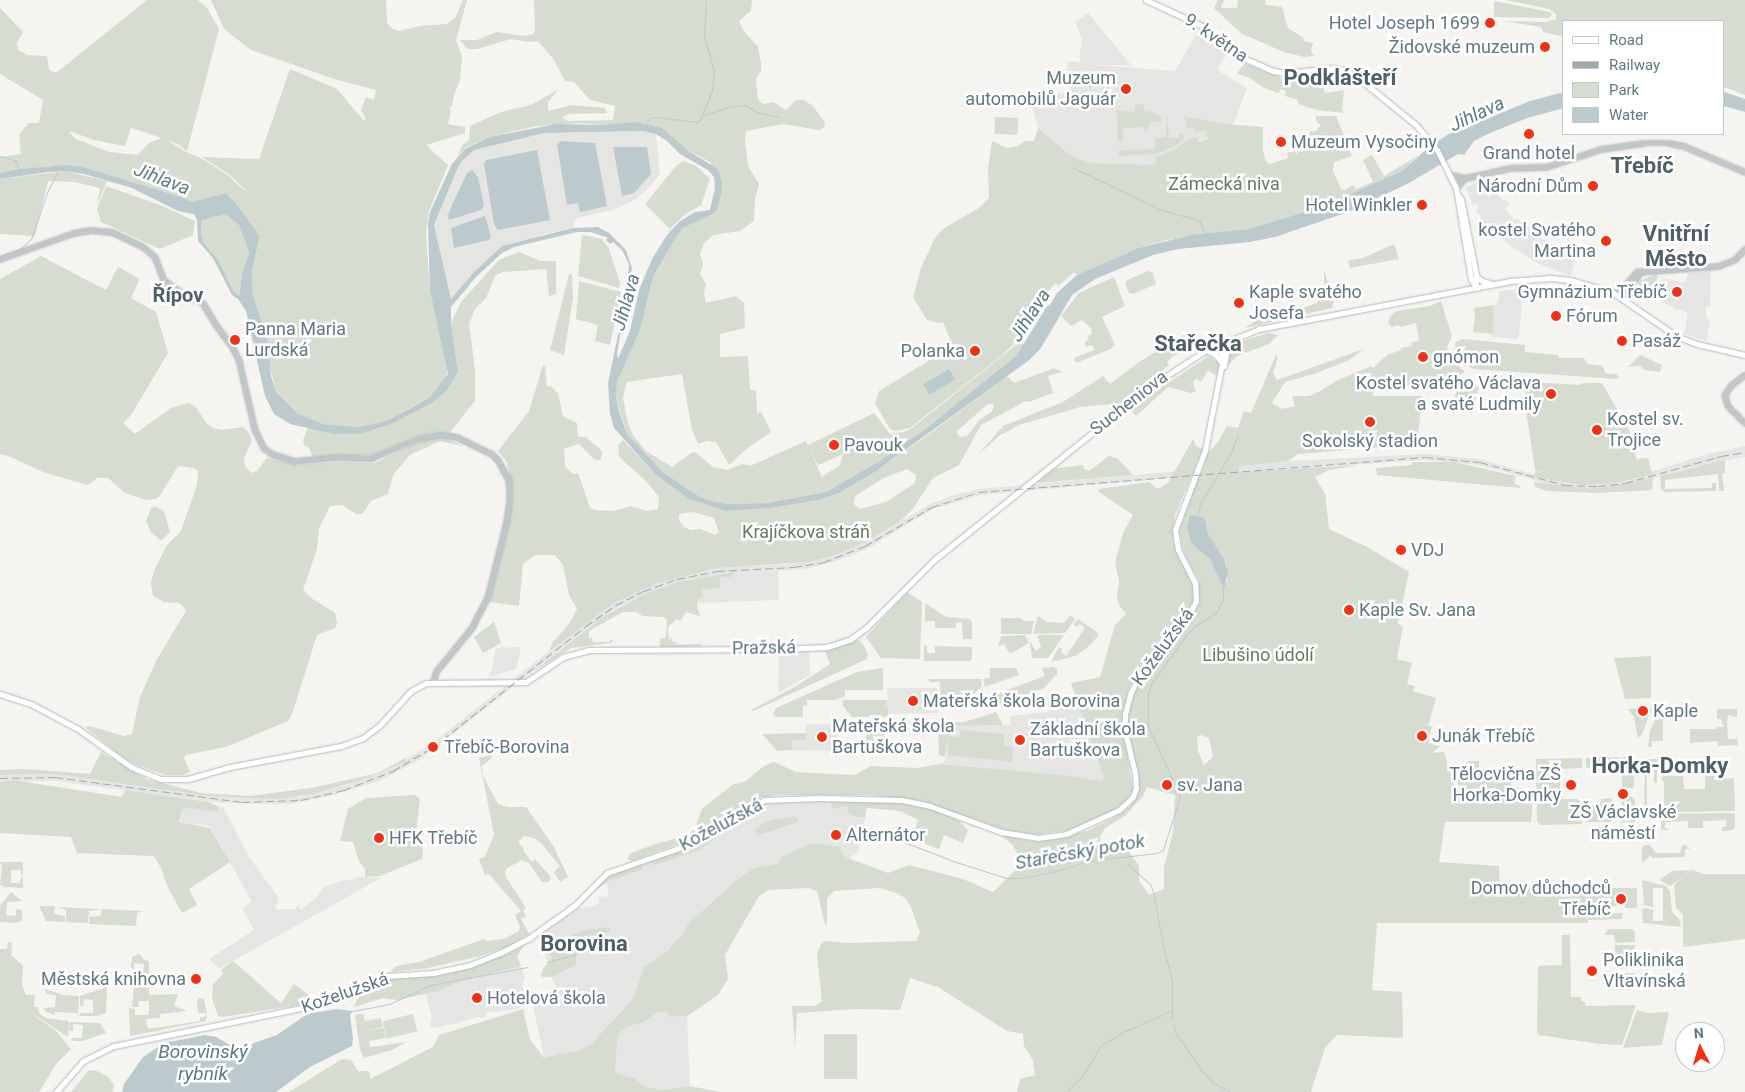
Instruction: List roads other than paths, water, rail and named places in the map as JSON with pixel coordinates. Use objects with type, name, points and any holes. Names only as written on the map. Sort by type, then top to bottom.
[{"type":"main road","name":"9. května","points":[[1146,0],[1202,26],[1232,53],[1265,68],[1287,73],[1342,69],[1371,88],[1416,125],[1426,136],[1451,175]]},
{"type":"main road","points":[[1451,175],[1458,195],[1461,223],[1476,288]]},
{"type":"main road","points":[[1458,195],[1461,199],[1473,277],[1464,290]]},
{"type":"main road","points":[[1473,277],[1495,284]]},
{"type":"main road","name":"Sucheniova","points":[[1050,466],[1148,388],[1220,343],[1258,329],[1495,284],[1536,278],[1564,279],[1617,294],[1676,336],[1745,355]]},
{"type":"main road","points":[[1217,393],[1221,385],[1228,340]]},
{"type":"main road","points":[[1217,393],[1222,363],[1220,343]]},
{"type":"main road","points":[[1206,350],[1215,354],[1222,363]]},
{"type":"main road","name":"Koželužská","points":[[56,1092],[83,1061],[114,1046],[321,1004],[350,994],[388,976],[433,973],[470,965],[500,953],[529,938],[574,906],[607,873],[696,842],[747,809],[765,800],[819,798],[902,800],[930,806],[1001,832],[1038,838],[1066,834],[1119,810],[1133,797],[1136,788],[1135,773],[1125,732],[1125,714],[1131,692],[1142,669],[1188,616],[1196,601],[1195,583],[1178,549],[1175,530],[1206,444],[1217,393]]},
{"type":"main road","name":"Pražská","points":[[0,694],[32,705],[66,722],[132,767],[161,779],[172,780],[197,777],[230,767],[340,746],[355,741],[380,725],[408,693],[420,685],[433,682],[526,682],[563,657],[590,650],[827,647],[844,642],[867,627],[934,560],[1050,466]]},
{"type":"street","points":[[1451,175],[1466,178],[1518,167],[1546,166],[1601,149],[1643,142],[1669,143],[1684,146],[1745,172]]},
{"type":"street","points":[[1456,188],[1466,178]]},
{"type":"street","points":[[0,259],[73,233],[90,230],[112,232],[142,246],[154,257],[164,280],[185,295],[203,303],[216,325],[232,346],[239,360],[255,430],[264,448],[272,454],[294,461],[336,457],[371,458],[419,438],[441,434],[456,437],[492,454],[508,476],[510,499],[507,521],[488,596],[473,626],[438,671],[433,682]]},
{"type":"street","points":[[1617,294],[1635,274],[1718,266],[1734,260],[1745,249]]},
{"type":"street","points":[[1623,298],[1641,272]]},
{"type":"street","points":[[1745,376],[1731,386],[1725,395],[1728,406],[1745,422]]},
{"type":"water","points":[[1725,92],[1745,99],[1745,112],[1725,106]]},
{"type":"water","name":"Jihlava","points":[[1562,93],[1562,109],[1527,118],[1490,133],[1474,141],[1464,155],[1458,154],[1409,183],[1348,212],[1275,237],[1250,242],[1178,249],[1153,255],[1095,279],[1072,295],[1041,348],[1028,361],[875,472],[839,493],[819,500],[772,508],[726,511],[689,499],[656,475],[614,428],[610,414],[608,383],[626,297],[629,264],[622,250],[613,242],[610,244],[606,240],[608,238],[591,232],[577,232],[514,247],[502,253],[476,277],[451,307],[451,323],[458,372],[447,390],[432,403],[389,425],[360,434],[334,434],[290,424],[274,414],[265,396],[246,311],[238,299],[232,295],[213,258],[198,241],[197,220],[194,214],[178,211],[132,188],[84,174],[65,171],[48,172],[0,179],[0,173],[65,165],[84,167],[181,197],[191,202],[227,194],[236,203],[260,236],[252,270],[253,296],[268,343],[271,376],[276,392],[297,413],[323,424],[359,427],[386,421],[430,397],[448,374],[430,291],[428,224],[430,212],[452,164],[465,149],[490,137],[556,124],[600,125],[636,122],[662,128],[687,150],[718,169],[722,183],[721,195],[717,210],[713,214],[683,228],[678,234],[653,277],[640,330],[617,382],[616,398],[619,411],[627,434],[662,471],[693,493],[710,501],[729,504],[767,503],[826,492],[878,462],[924,430],[1017,355],[1047,306],[1050,305],[1057,293],[1077,275],[1138,248],[1192,235],[1249,229],[1324,206],[1402,171],[1428,148],[1447,135],[1530,101]],"holes":[[[643,131],[656,134],[667,141],[680,154],[708,170],[714,177],[715,188],[710,210],[695,212],[680,221],[667,235],[652,259],[639,290],[630,331],[618,359],[617,353],[632,268],[626,250],[609,233],[598,227],[573,228],[502,246],[474,272],[451,299],[434,225],[461,162],[474,150],[544,133]],[[226,215],[239,225],[249,253],[242,274],[239,296],[232,289],[218,260],[203,242],[201,221]]]},
{"type":"water","points":[[561,141],[595,143],[607,206],[580,212],[578,203],[567,205],[557,145]]},
{"type":"water","points":[[613,147],[647,147],[651,174],[634,193],[622,196]]},
{"type":"water","points":[[537,150],[550,220],[498,230],[494,224],[484,164],[486,160]]},
{"type":"water","points":[[472,170],[478,177],[484,206],[481,210],[449,220],[448,216],[451,207],[467,173]]},
{"type":"water","points":[[485,216],[491,237],[489,240],[454,248],[451,228]]},
{"type":"water","points":[[949,369],[955,379],[929,395],[923,384]]},
{"type":"water","points":[[1190,515],[1205,518],[1208,534],[1224,559],[1228,572],[1224,589],[1210,559],[1193,545],[1190,539],[1187,527]]},
{"type":"water","name":"Borovinský rybník","points":[[337,1009],[353,1011],[350,1015],[353,1038],[352,1046],[310,1067],[276,1092],[122,1092],[124,1084],[143,1057],[164,1043],[205,1035],[216,1037],[232,1046],[248,1045],[277,1035],[307,1014]]},
{"type":"waterway","points":[[646,123],[650,118],[656,117],[697,122],[700,120],[712,91],[714,70],[704,37],[706,0]]},
{"type":"waterway","points":[[704,115],[727,107],[745,105],[759,113],[779,117]]},
{"type":"waterway","points":[[0,156],[15,160],[19,170]]},
{"type":"waterway","points":[[1072,167],[1161,210],[1199,220],[1205,234]]},
{"type":"waterway","points":[[0,256],[20,249],[31,239],[48,190],[58,171]]},
{"type":"waterway","name":"Stařečský potok","points":[[1197,516],[1200,504],[1230,454],[1238,435]]},
{"type":"waterway","name":"Stařečský potok","points":[[870,829],[956,862],[1006,878],[1020,878],[1053,872],[1089,861],[1157,853],[1163,850],[1180,796],[1148,726],[1148,693],[1151,684],[1186,635],[1195,626],[1216,613],[1223,600],[1223,588]]},
{"type":"waterway","points":[[1127,864],[1150,884],[1153,891],[1172,981],[1172,1020]]},
{"type":"waterway","name":"Stařečský potok","points":[[547,962],[576,954]]},
{"type":"waterway","name":"Stařečský potok","points":[[353,1011],[389,1004],[431,985],[527,967]]},
{"type":"waterway","points":[[1066,1092],[1084,1074],[1100,1046],[1125,1031],[1171,1011]]},
{"type":"waterway","points":[[1173,1025],[1175,1032],[1202,1071],[1212,1082],[1230,1092]]},
{"type":"railway","points":[[0,778],[55,777],[242,802],[301,800],[344,790],[393,771],[433,747],[586,626],[616,605],[644,591],[677,579],[717,571],[794,567],[824,562],[865,546],[932,507],[979,492],[1425,457],[1480,462],[1565,485],[1598,486],[1625,483],[1721,456],[1745,452]]},
{"type":"place","name":"Hotel Joseph 1699","points":[[1490,23]]},
{"type":"place","name":"Židovské muzeum","points":[[1545,47]]},
{"type":"place","name":"Muzeum automobilů Jaguár","points":[[1126,89]]},
{"type":"place","name":"Grand hotel","points":[[1529,134]]},
{"type":"place","name":"Muzeum Vysočiny","points":[[1281,142]]},
{"type":"place","name":"Národní Dům","points":[[1593,186]]},
{"type":"place","name":"Hotel Winkler","points":[[1422,205]]},
{"type":"place","name":"kostel Svatého Martina","points":[[1606,241]]},
{"type":"place","name":"Gymnázium Třebíč","points":[[1677,292]]},
{"type":"place","name":"Kaple svatého Josefa","points":[[1239,303]]},
{"type":"place","name":"Fórum","points":[[1556,316]]},
{"type":"place","name":"Panna Maria Lurdská","points":[[235,340]]},
{"type":"place","name":"Pasáž","points":[[1622,341]]},
{"type":"place","name":"Polanka","points":[[975,351]]},
{"type":"place","name":"gnómon","points":[[1423,357]]},
{"type":"place","name":"Kostel svatého Václava a svaté Ludmily","points":[[1551,394]]},
{"type":"place","name":"Sokolský stadion","points":[[1370,422]]},
{"type":"place","name":"Kostel sv. Trojice","points":[[1597,430]]},
{"type":"place","name":"Pavouk","points":[[834,445]]},
{"type":"place","name":"VDJ","points":[[1401,550]]},
{"type":"place","name":"Kaple Sv. Jana","points":[[1349,610]]},
{"type":"place","name":"Mateřská škola Borovina","points":[[913,701]]},
{"type":"place","name":"Kaple","points":[[1643,711]]},
{"type":"place","name":"Junák Třebíč","points":[[1422,736]]},
{"type":"place","name":"Mateřská škola Bartuškova","points":[[822,737]]},
{"type":"place","name":"Základní škola Bartuškova","points":[[1020,740]]},
{"type":"place","name":"Třebíč-Borovina","points":[[433,747]]},
{"type":"place","name":"sv. Jana","points":[[1167,785]]},
{"type":"place","name":"Tělocvična ZŠ Horka-Domky","points":[[1571,785]]},
{"type":"place","name":"ZŠ Václavské náměstí","points":[[1623,794]]},
{"type":"place","name":"Alternátor","points":[[836,835]]},
{"type":"place","name":"HFK Třebíč","points":[[379,838]]},
{"type":"place","name":"Domov důchodců Třebíč","points":[[1621,899]]},
{"type":"place","name":"Poliklinika Vltavínská","points":[[1592,971]]},
{"type":"place","name":"Městská knihovna","points":[[196,979]]},
{"type":"place","name":"Hotelová škola","points":[[477,998]]},
{"type":"district","name":"Podklášteří","points":[[1340,78]]},
{"type":"district","name":"Třebíč","points":[[1642,166]]},
{"type":"district","name":"Vnitřní Město","points":[[1676,246]]},
{"type":"district","name":"Řípov","points":[[178,295]]},
{"type":"district","name":"Stařečka","points":[[1198,344]]},
{"type":"district","name":"Horka-Domky","points":[[1660,766]]},
{"type":"district","name":"Borovina","points":[[584,944]]},
{"type":"park label","name":"Zámecká niva","points":[[1224,184]]},
{"type":"park label","name":"Krajíčkova stráň","points":[[806,532]]},
{"type":"park label","name":"Libušino údolí","points":[[1258,655]]}]
